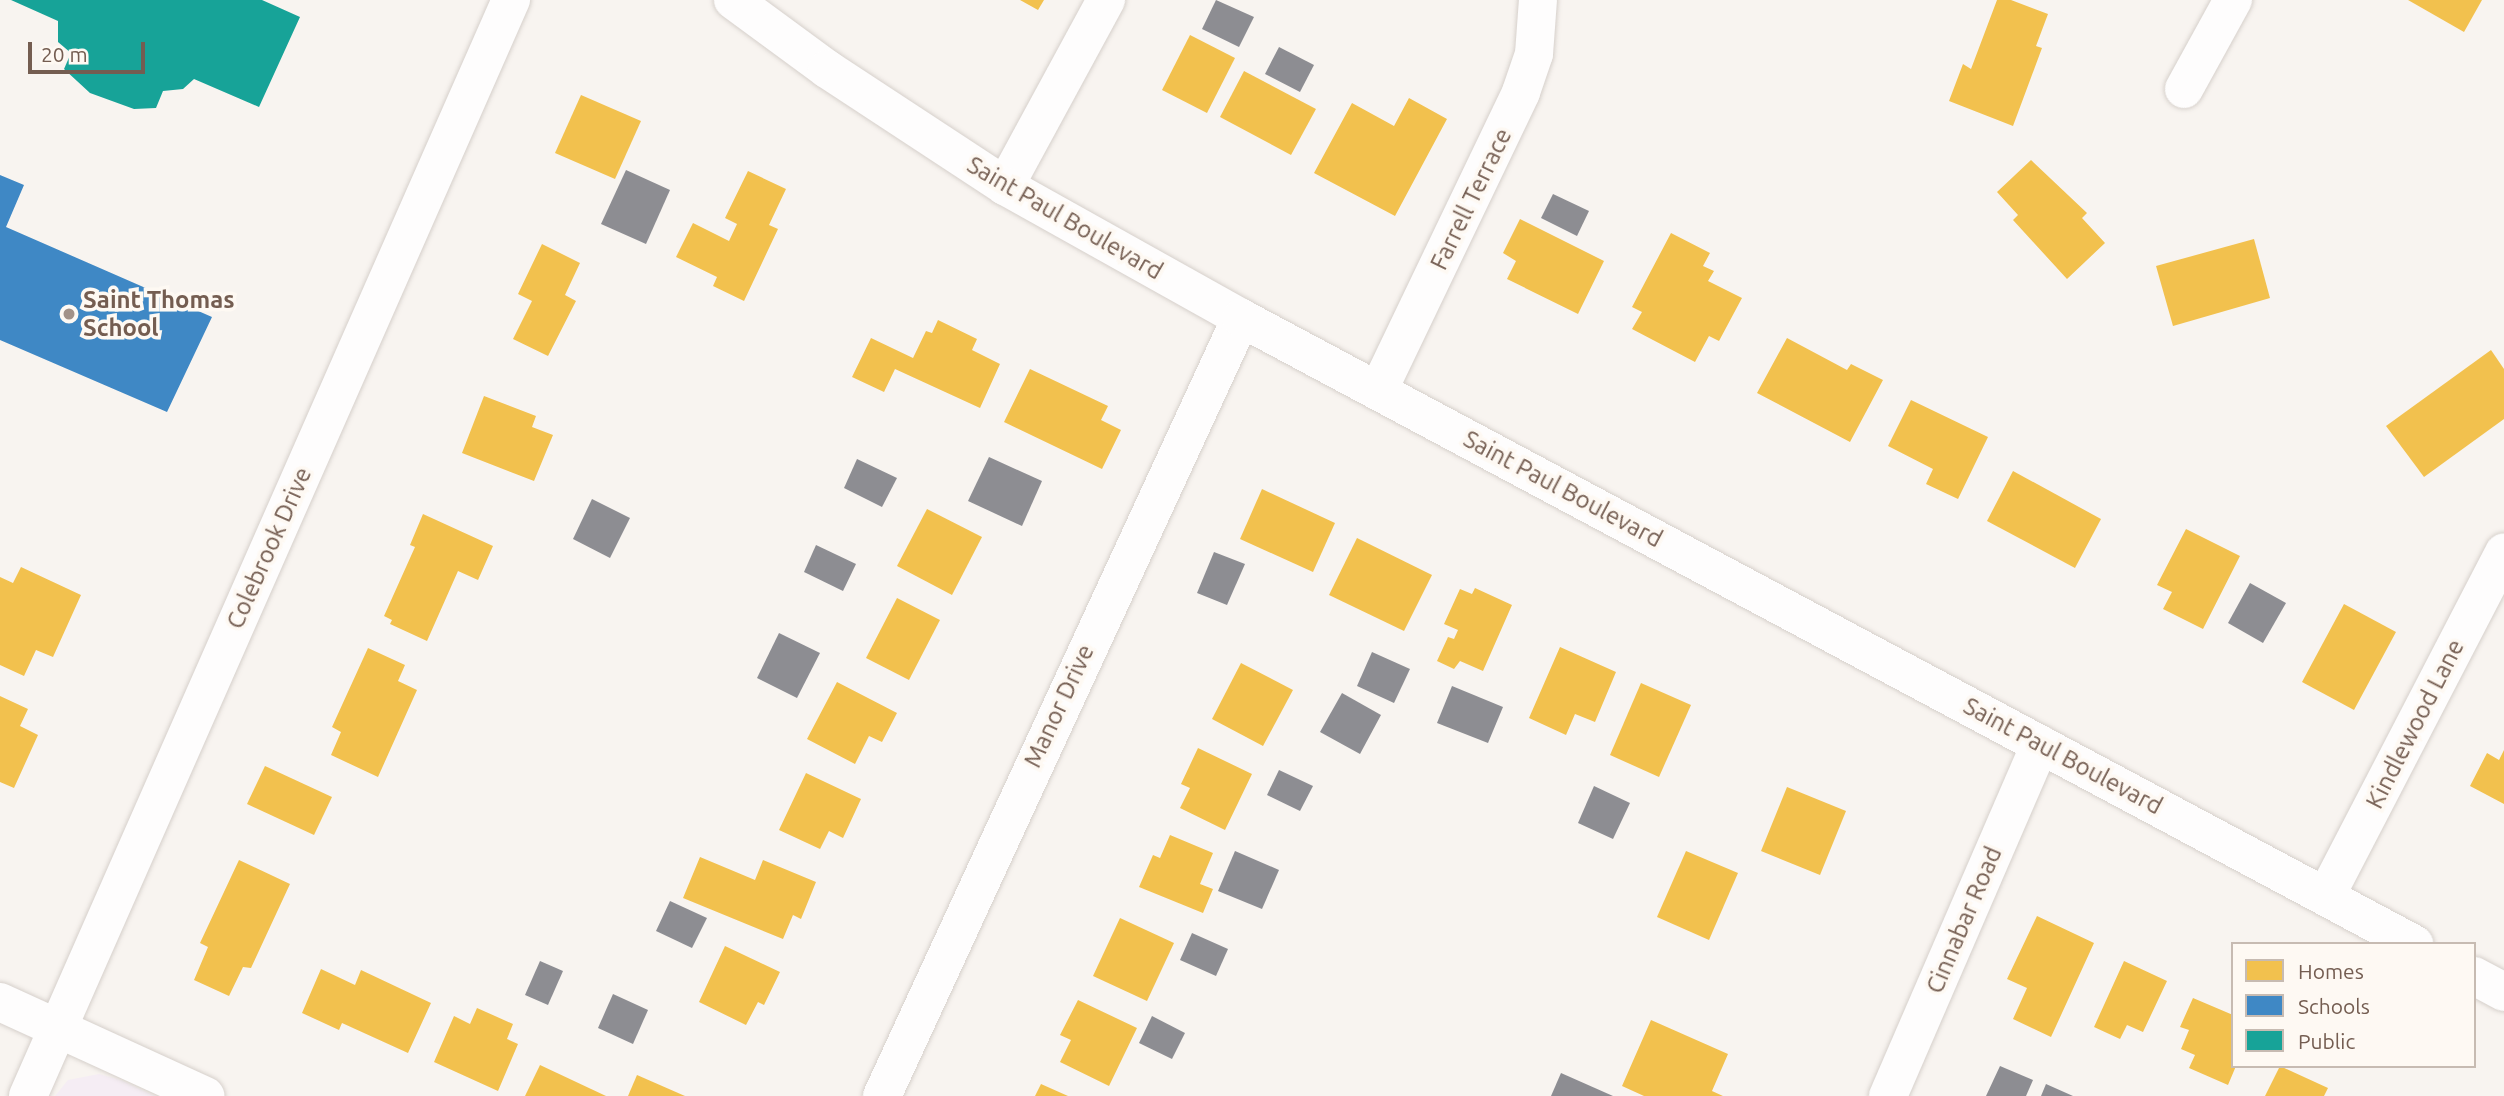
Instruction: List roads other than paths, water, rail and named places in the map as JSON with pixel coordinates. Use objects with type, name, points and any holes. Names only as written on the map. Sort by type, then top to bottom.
[{"type":"street","name":"Colebrook Drive","points":[[29,1096],[511,0]]},
{"type":"street","name":"Saint Paul Boulevard","points":[[733,0],[827,69],[1005,186],[1241,318],[2410,942]]},
{"type":"street","points":[[1005,186],[1106,0]]},
{"type":"street","name":"Farrell Terrace","points":[[1378,391],[1521,92],[1534,54],[1538,0]]},
{"type":"street","points":[[2185,89],[2233,0]]},
{"type":"street","name":"Manor Drive","points":[[882,1096],[1241,318]]},
{"type":"street","name":"Kindlewood Lane","points":[[2326,896],[2504,552]]},
{"type":"street","name":"Cinnabar Road","points":[[1888,1096],[2040,744]]},
{"type":"street","points":[[2476,977],[2504,992]]},
{"type":"street","points":[[0,1002],[205,1096]]},
{"type":"place","name":"Saint Thomas School","points":[[69,314]]}]
